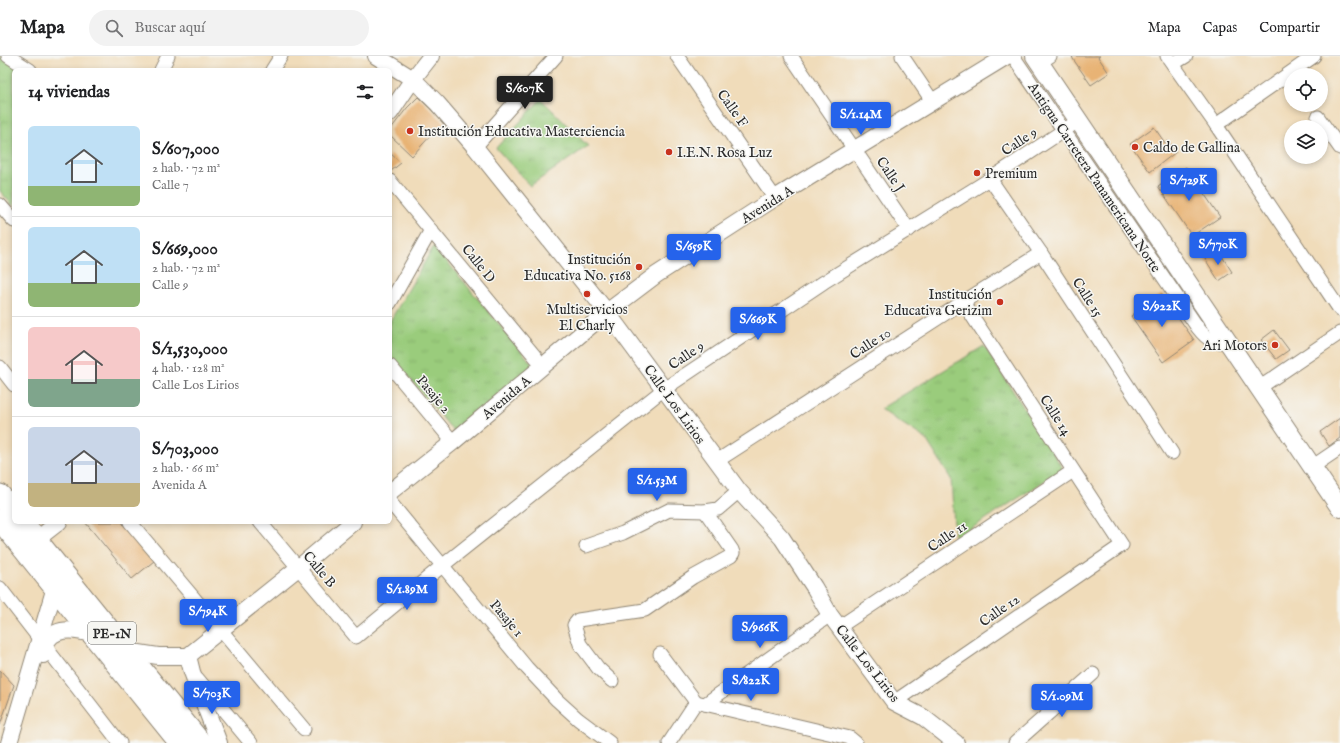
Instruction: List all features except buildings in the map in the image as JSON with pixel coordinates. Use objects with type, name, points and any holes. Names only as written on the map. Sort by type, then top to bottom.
[{"type":"highway","name":"PE-1N","points":[[0,495],[12,509]]},
{"type":"highway","name":"PE-1N","points":[[0,520],[55,586],[180,743]]},
{"type":"highway","name":"PE-1N","points":[[24,524],[201,743]]},
{"type":"main road","name":"Antigua Carretera Panamericana Norte","points":[[1041,58],[1071,126],[1228,343],[1340,508]]},
{"type":"street","points":[[8,56],[27,68]]},
{"type":"street","points":[[162,68],[168,56]]},
{"type":"street","points":[[273,68],[281,56]]},
{"type":"street","name":"Calle Los Lirios","points":[[376,56],[392,63],[412,79],[437,103],[475,147],[607,312],[739,491],[782,538],[835,621],[894,702],[923,717],[956,743]]},
{"type":"street","points":[[392,110],[412,79],[431,56]]},
{"type":"street","points":[[475,147],[556,56]]},
{"type":"street","name":"Calle F","points":[[677,56],[775,198]]},
{"type":"street","name":"Calle J","points":[[791,56],[909,230]]},
{"type":"street","points":[[902,56],[933,102]]},
{"type":"street","name":"Avenida A","points":[[392,490],[453,442],[607,312],[656,275],[775,198],[1007,56]]},
{"type":"street","name":"Antigua Carretera Panamericana Norte","points":[[1013,56],[1071,126]]},
{"type":"street","points":[[1186,56],[1170,60],[1216,125],[1340,310]]},
{"type":"street","points":[[1216,125],[1314,56]]},
{"type":"street","points":[[1318,117],[1340,148]]},
{"type":"street","name":"Calle 9","points":[[356,637],[442,566],[664,389],[824,282],[990,179],[1071,126]]},
{"type":"street","name":"Calle 15","points":[[990,179],[1041,253],[1172,453]]},
{"type":"street","name":"Calle D","points":[[392,183],[543,366]]},
{"type":"street","points":[[0,205],[12,219]]},
{"type":"street","points":[[392,299],[431,230]]},
{"type":"street","name":"Calle 10","points":[[717,461],[1041,253]]},
{"type":"street","name":"Calle 14","points":[[963,302],[1122,545]]},
{"type":"street","points":[[1259,388],[1340,333]]},
{"type":"street","points":[[0,367],[12,382]]},
{"type":"street","name":"Pasaje 2","points":[[392,368],[453,442]]},
{"type":"street","points":[[1312,467],[1340,448]]},
{"type":"street","name":"Calle 11","points":[[700,703],[835,621],[1073,471]]},
{"type":"street","points":[[586,546],[623,533],[669,510],[718,510],[739,491]]},
{"type":"street","name":"Pasaje 1","points":[[392,504],[528,668],[557,700],[578,719],[610,743]]},
{"type":"street","points":[[612,681],[598,668],[580,644],[574,625],[575,622],[578,620],[645,610],[693,577],[731,556],[733,553],[732,550],[705,511]]},
{"type":"street","points":[[36,540],[56,524]]},
{"type":"street","points":[[132,524],[304,729]]},
{"type":"street","name":"Calle B","points":[[262,524],[356,637]]},
{"type":"street","points":[[126,651],[158,656],[188,656],[352,524]]},
{"type":"street","name":"Calle 12","points":[[894,702],[1122,545]]},
{"type":"street","points":[[17,743],[55,586]]},
{"type":"street","points":[[0,588],[120,743]]},
{"type":"street","points":[[9,743],[42,644],[58,632],[75,630],[94,635]]},
{"type":"street","points":[[660,654],[700,703],[850,738],[856,743]]},
{"type":"street","points":[[188,656],[192,672],[219,743]]},
{"type":"street","points":[[192,672],[251,743]]},
{"type":"street","points":[[1015,743],[1093,674]]},
{"type":"street","points":[[669,743],[700,703]]},
{"type":"green space","points":[[0,56],[20,68],[12,68],[12,205],[0,191]]},
{"type":"green space","points":[[541,99],[588,146],[530,186],[496,148]]},
{"type":"green space","points":[[434,246],[533,365],[455,433],[392,357],[392,318]]},
{"type":"green space","points":[[984,346],[1063,469],[955,539],[951,479],[926,439],[880,409]]},
{"type":"place","name":"Institución Educativa Masterciencia","points":[[410,131]]},
{"type":"place","name":"Caldo de Gallina","points":[[1135,147]]},
{"type":"place","name":"I.E.N. Rosa Luz","points":[[669,152]]},
{"type":"place","name":"Premium","points":[[977,173]]},
{"type":"place","name":"Institución Educativa No. 5168","points":[[639,267]]},
{"type":"place","name":"Multiservicios El Charly","points":[[587,294]]},
{"type":"place","name":"Institución Educativa Gerizim","points":[[1000,302]]},
{"type":"place","name":"Ari Motors","points":[[1275,345]]}]
